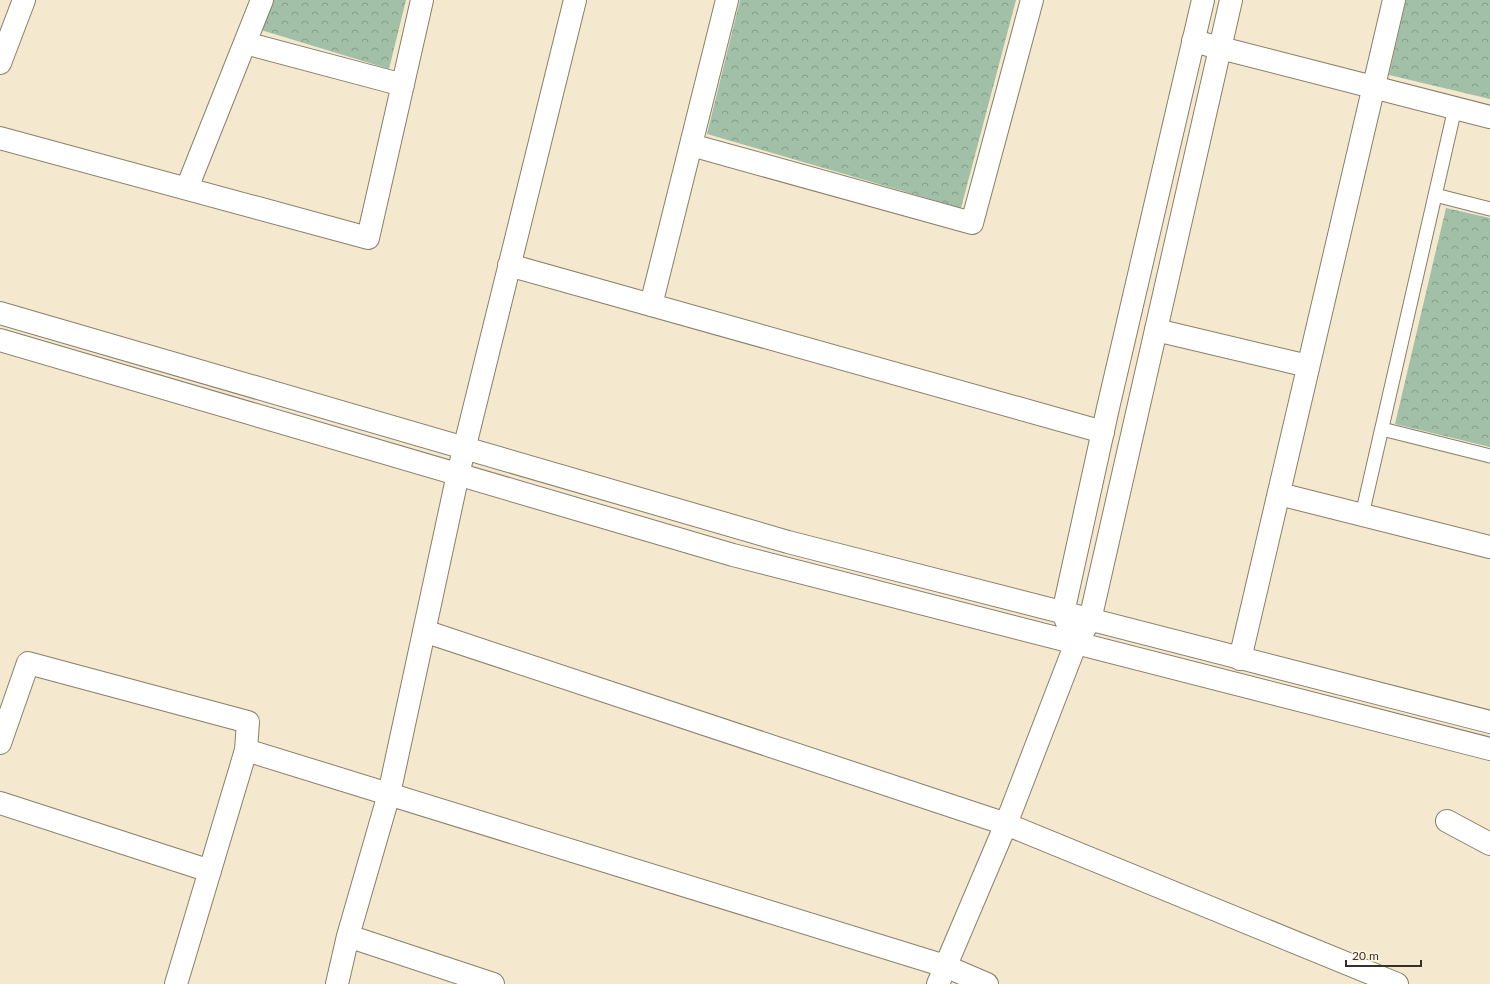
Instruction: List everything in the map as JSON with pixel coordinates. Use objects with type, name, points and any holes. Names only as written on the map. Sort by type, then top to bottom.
[{"type":"street","points":[[0,63],[24,0]]},
{"type":"street","points":[[187,188],[262,0]]},
{"type":"street","points":[[0,138],[368,238],[422,0]]},
{"type":"street","points":[[337,984],[348,936],[389,794],[464,448],[575,0]]},
{"type":"street","points":[[651,305],[727,0]]},
{"type":"street","points":[[691,146],[972,223],[1032,0]]},
{"type":"street","points":[[1076,643],[1063,613],[1102,432],[1203,0]]},
{"type":"street","points":[[942,975],[1006,824],[1076,643],[1090,620],[1231,0]]},
{"type":"street","points":[[1240,659],[1394,0]]},
{"type":"street","points":[[1193,41],[1490,117]]},
{"type":"street","points":[[245,43],[403,85]]},
{"type":"street","points":[[509,265],[1102,432]]},
{"type":"street","points":[[0,313],[788,542],[1490,722]]},
{"type":"street","points":[[1156,330],[1308,366]]},
{"type":"street","points":[[0,340],[733,555],[1490,749]]},
{"type":"street","points":[[1279,494],[1490,547]]},
{"type":"street","points":[[424,631],[1006,824],[1397,984]]},
{"type":"street","points":[[0,743],[28,663],[248,722],[246,750],[176,984]]},
{"type":"street","points":[[246,750],[389,794],[942,975],[988,984]]},
{"type":"street","points":[[0,803],[210,871]]},
{"type":"street","points":[[1447,821],[1490,844]]},
{"type":"street","points":[[348,936],[493,984]]},
{"type":"lane","points":[[1362,515],[1455,108]]},
{"type":"lane","points":[[1435,195],[1490,209]]},
{"type":"lane","points":[[1382,429],[1490,456]]},
{"type":"green space","points":[[273,0],[406,0],[389,69],[261,30]]},
{"type":"green space","points":[[740,0],[1016,0],[961,208],[707,134]]},
{"type":"green space","points":[[1406,0],[1490,0],[1490,99],[1389,75]]},
{"type":"green space","points":[[1446,208],[1490,218],[1490,447],[1395,424]]}]
